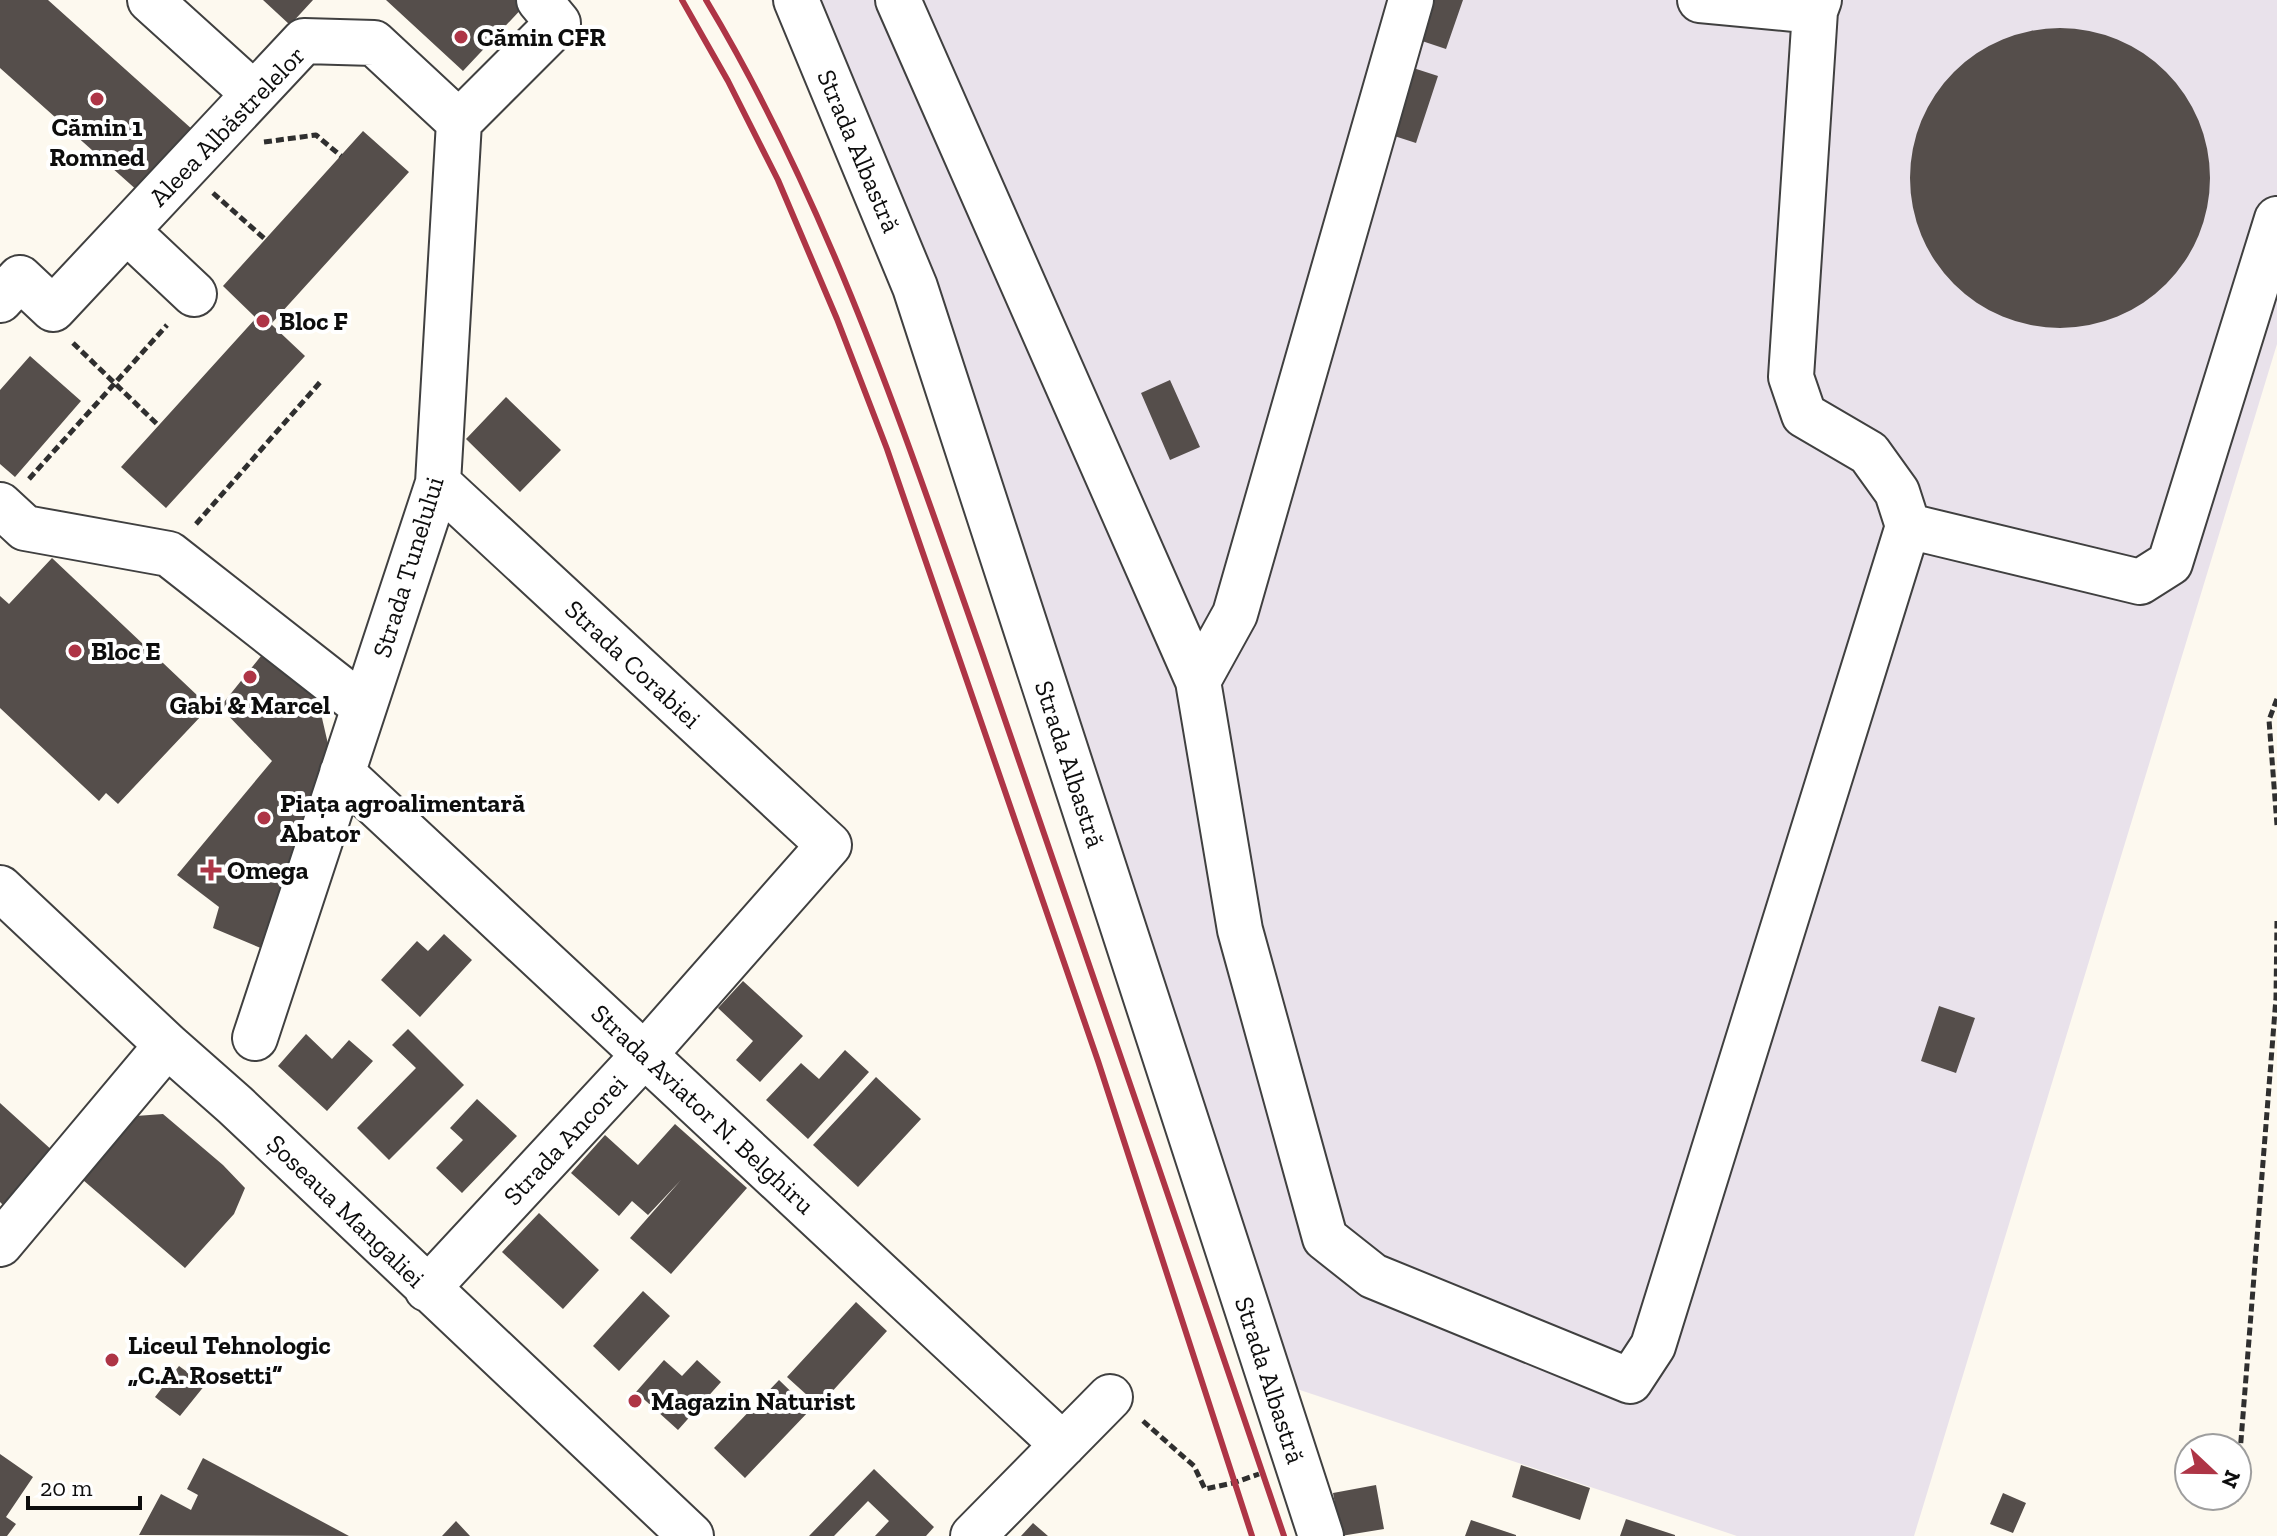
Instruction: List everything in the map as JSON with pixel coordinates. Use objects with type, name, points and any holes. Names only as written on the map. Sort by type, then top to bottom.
[{"type":"street","points":[[150,0],[254,94]]},
{"type":"street","name":"Strada Albastră","points":[[796,0],[915,287],[1321,1536]]},
{"type":"street","points":[[898,0],[1198,681],[1240,930],[1325,1238],[1373,1276],[1630,1381],[1653,1346],[1908,526],[1897,492],[1869,453],[1804,415],[1791,377],[1817,6],[1700,0]]},
{"type":"street","points":[[1198,681],[1235,614],[1411,0]]},
{"type":"street","points":[[459,122],[548,11]]},
{"type":"street","name":"Aleea Albăstrelelor","points":[[53,309],[304,41],[374,43],[459,122]]},
{"type":"street","name":"Strada Tunelului","points":[[255,1038],[438,483],[459,122]]},
{"type":"street","points":[[1908,526],[2140,582],[2170,563],[2277,219]]},
{"type":"street","points":[[127,231],[194,294]]},
{"type":"street","points":[[7,279],[53,309]]},
{"type":"street","name":"Strada Corabiei","points":[[438,483],[829,845]]},
{"type":"street","points":[[2,506],[25,528],[169,554],[364,707]]},
{"type":"street","name":"Strada Aviator N. Belghiru","points":[[342,773],[1063,1445]]},
{"type":"street","name":"Strada Ancorei","points":[[427,1289],[644,1055],[829,845]]},
{"type":"street","name":"Șoseaua Mangaliei","points":[[0,888],[235,1105],[691,1536]]},
{"type":"street","points":[[0,1244],[167,1045]]},
{"type":"street","points":[[973,1536],[1110,1397]]},
{"type":"path","points":[[193,160],[316,135],[341,156]]},
{"type":"path","points":[[193,160],[265,239]]},
{"type":"path","points":[[2,506],[194,294]]},
{"type":"path","points":[[53,309],[57,328],[158,425]]},
{"type":"path","points":[[169,554],[322,380]]},
{"type":"path","points":[[2277,699],[2269,720],[2277,825]]},
{"type":"path","points":[[2242,1432],[2276,998],[2277,921]]},
{"type":"path","points":[[1151,1428],[1194,1466],[1205,1489],[1271,1471]]},
{"type":"shaded area","points":[[771,0],[2277,0],[2277,344],[1914,1536],[1737,1536],[1255,1375],[896,295]]},
{"type":"building","name":"Cămin 1 Romned","points":[[0,0],[48,0],[193,130],[139,192],[0,68]]},
{"type":"building","points":[[263,0],[313,0],[290,25]]},
{"type":"building","name":"Cămin CFR","points":[[386,0],[524,0],[527,3],[463,71]]},
{"type":"building","points":[[1425,0],[1463,0],[1446,49],[1413,38]]},
{"type":"building","points":[[2045,28],[2075,28],[2104,34],[2131,45],[2155,62],[2176,83],[2199,120],[2210,163],[2204,222],[2193,249],[2176,273],[2155,294],[2131,311],[2104,322],[2075,328],[2045,328],[2016,322],[1989,311],[1965,294],[1935,262],[1916,222],[1910,193],[1910,163],[1916,134],[1927,107],[1944,83],[1976,53],[2016,34]]},
{"type":"building","points":[[1404,65],[1438,76],[1416,143],[1382,132]]},
{"type":"building","name":"Bloc F","points":[[363,131],[409,172],[271,324],[305,356],[166,508],[121,467],[256,318],[223,286]]},
{"type":"building","points":[[30,356],[81,401],[15,477],[0,464],[0,390]]},
{"type":"building","points":[[1170,380],[1200,447],[1170,460],[1141,393]]},
{"type":"building","points":[[506,397],[561,450],[520,492],[466,439]]},
{"type":"building","name":"Bloc E","points":[[52,558],[199,697],[191,705],[202,715],[118,804],[106,793],[99,801],[0,708],[0,596],[9,604]]},
{"type":"building","name":"Piața agroalimentară Abator","points":[[269,646],[333,697],[322,718],[328,744],[263,949],[213,928],[219,907],[177,875],[272,761],[220,707]]},
{"type":"building","points":[[444,934],[472,960],[420,1017],[381,980],[417,941],[428,951]]},
{"type":"building","points":[[743,981],[803,1036],[760,1082],[736,1060],[753,1041],[718,1008]]},
{"type":"building","points":[[1939,1006],[1975,1018],[1956,1073],[1921,1061]]},
{"type":"building","points":[[408,1029],[464,1085],[389,1160],[357,1128],[416,1068],[392,1045]]},
{"type":"building","points":[[306,1034],[332,1059],[349,1040],[373,1061],[327,1111],[278,1066]]},
{"type":"building","points":[[845,1050],[869,1072],[808,1139],[766,1100],[801,1063],[819,1079]]},
{"type":"building","points":[[876,1077],[921,1119],[858,1187],[813,1145]]},
{"type":"building","points":[[477,1099],[517,1136],[462,1193],[436,1168],[463,1140],[450,1128]]},
{"type":"building","points":[[0,1103],[54,1152],[4,1206],[0,1202]]},
{"type":"building","points":[[163,1114],[245,1188],[234,1214],[185,1268],[83,1180],[136,1116]]},
{"type":"building","points":[[675,1124],[747,1188],[671,1274],[630,1238],[681,1180],[648,1215],[632,1201],[619,1216],[571,1173],[605,1135],[638,1165]]},
{"type":"building","points":[[539,1213],[599,1270],[563,1309],[502,1252]]},
{"type":"building","points":[[643,1291],[670,1316],[619,1371],[593,1346]]},
{"type":"building","points":[[856,1302],[887,1331],[819,1406],[787,1377]]},
{"type":"building","points":[[664,1360],[682,1376],[697,1360],[721,1382],[678,1430],[636,1392]]},
{"type":"building","points":[[179,1366],[205,1385],[180,1416],[155,1397]]},
{"type":"building","points":[[779,1380],[810,1410],[745,1478],[714,1448]]},
{"type":"building","points":[[0,1454],[33,1477],[6,1517],[16,1524],[7,1536],[0,1536]]},
{"type":"building","points":[[203,1458],[349,1536],[139,1535],[161,1494],[191,1510],[198,1495],[187,1489]]},
{"type":"building","points":[[1521,1465],[1590,1488],[1580,1520],[1512,1497]]},
{"type":"building","points":[[874,1469],[934,1527],[926,1536],[875,1536],[889,1521],[868,1501],[834,1536],[809,1536]]},
{"type":"building","points":[[1376,1485],[1384,1529],[1341,1536],[1333,1493]]},
{"type":"building","points":[[2003,1493],[2026,1503],[2013,1533],[1990,1524]]},
{"type":"building","points":[[1626,1519],[1675,1535],[1675,1536],[1620,1536]]},
{"type":"building","points":[[1471,1520],[1516,1535],[1516,1536],[1465,1536]]},
{"type":"building","points":[[456,1521],[470,1536],[442,1536]]},
{"type":"building","points":[[1033,1523],[1048,1536],[1021,1536]]},
{"type":"railway","points":[[682,0],[728,81],[778,180],[837,319],[887,449],[1098,1061],[1252,1536]]},
{"type":"railway","points":[[706,0],[790,156],[893,402],[1284,1536]]},
{"type":"place","name":"Cămin CFR","points":[[461,37]]},
{"type":"place","name":"Cămin 1 Romned","points":[[97,99]]},
{"type":"place","name":"Bloc F","points":[[263,321]]},
{"type":"place","name":"Bloc E","points":[[75,651]]},
{"type":"place","name":"Gabi & Marcel","points":[[250,677]]},
{"type":"place","name":"Piața agroalimentară Abator","points":[[264,818]]},
{"type":"place","name":"Omega","points":[[211,870]]},
{"type":"place","name":"Liceul Tehnologic „C.A. Rosetti”","points":[[112,1360]]},
{"type":"place","name":"Magazin Naturist","points":[[635,1401]]}]
